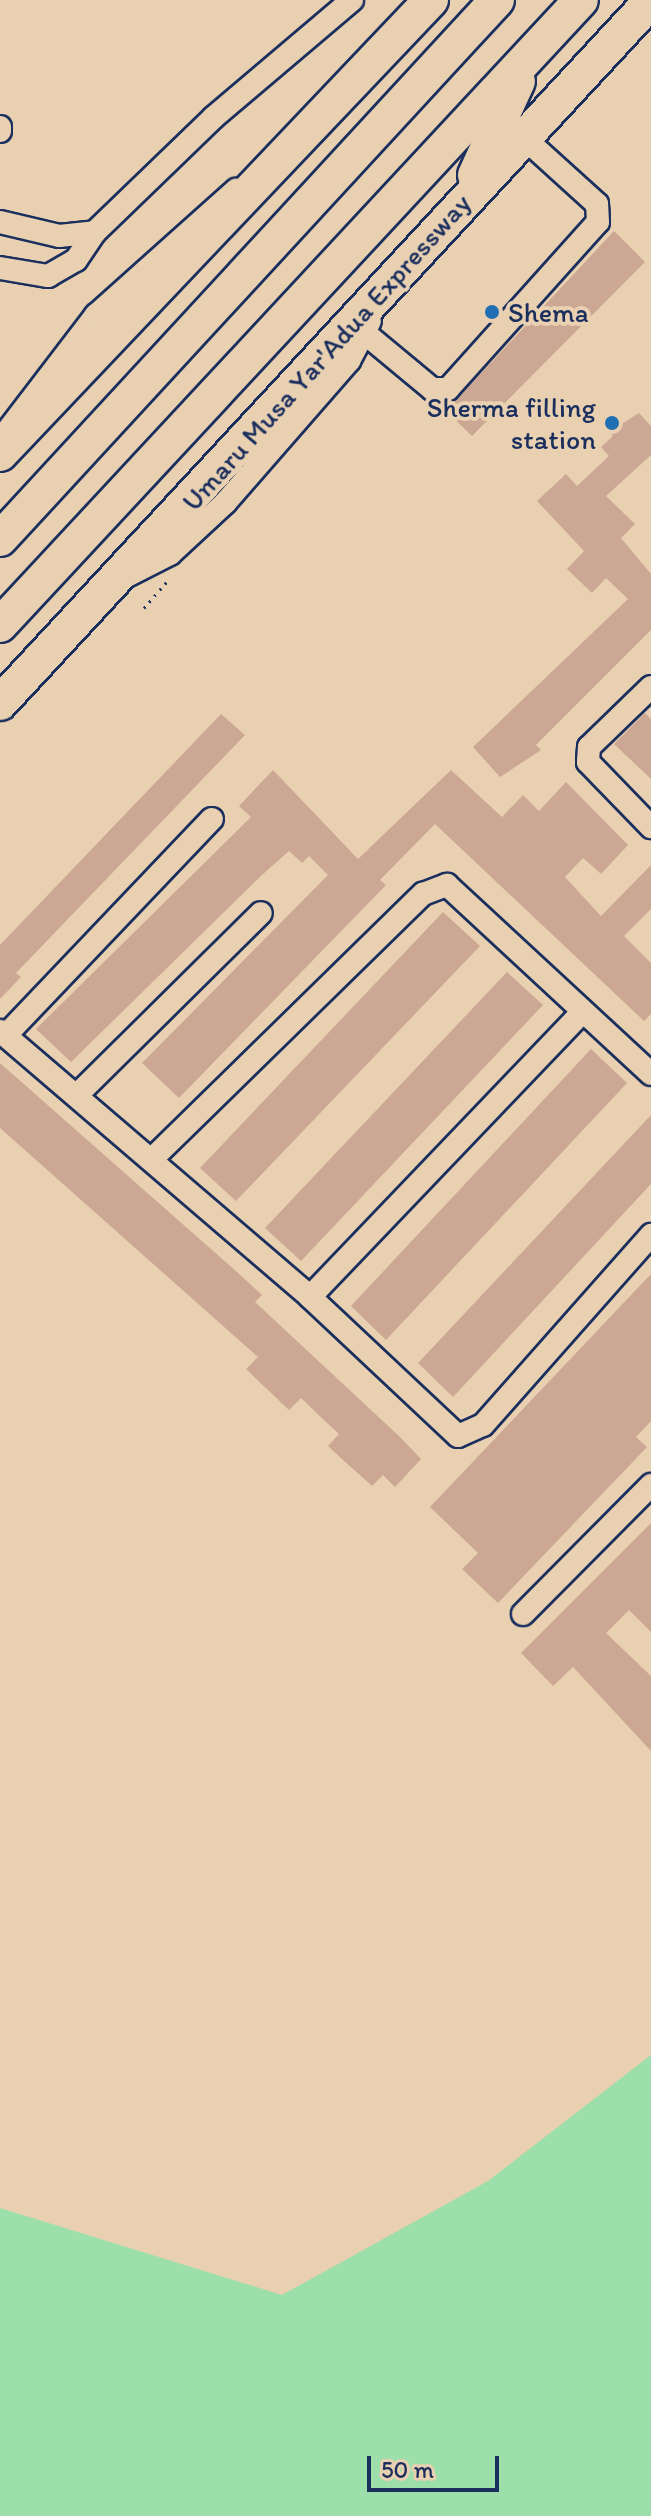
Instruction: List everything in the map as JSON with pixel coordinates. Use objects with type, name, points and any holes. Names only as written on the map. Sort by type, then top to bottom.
[{"type":"highway","points":[[0,452],[431,0]]},
{"type":"highway","name":"Umaru Musa Yar'Adua Expressway","points":[[0,625],[581,0]]},
{"type":"highway","name":"Umaru Musa Yar'Adua Expressway","points":[[0,703],[370,318],[464,201],[651,1]]},
{"type":"highway","points":[[349,87],[493,4]]},
{"type":"highway","points":[[0,539],[493,4]]},
{"type":"highway","points":[[464,201],[531,54]]},
{"type":"street","points":[[0,268],[48,276],[76,260],[95,232],[352,0]]},
{"type":"street","points":[[370,318],[432,389],[448,389],[598,222],[597,204],[523,137]]},
{"type":"street","points":[[0,222],[59,236],[95,232]]},
{"type":"street","points":[[651,687],[589,747],[588,762],[651,827]]},
{"type":"street","points":[[212,819],[4,1032],[310,1297],[458,1436],[483,1425],[651,1235]]},
{"type":"street","points":[[153,1158],[434,888],[455,887],[651,1074]]},
{"type":"street","points":[[78,1094],[261,913]]},
{"type":"street","points":[[310,1297],[583,1011]]},
{"type":"street","points":[[523,1614],[651,1485]]},
{"type":"path","points":[[144,608],[169,579]]},
{"type":"green space","points":[[651,2055],[651,2516],[0,2516],[0,2208],[282,2295],[488,2181]]},
{"type":"building","points":[[614,231],[645,262],[472,436],[440,405],[458,398]]},
{"type":"building","points":[[639,413],[651,426],[651,455],[606,496],[635,524],[621,538],[651,574],[651,630],[536,745],[541,750],[500,777],[473,747],[628,599],[606,578],[592,593],[567,569],[584,551],[537,501],[566,474],[577,486],[609,456],[601,447],[613,436],[609,432]]},
{"type":"building","points":[[645,713],[651,719],[651,779],[614,744]]},
{"type":"building","points":[[221,714],[245,735],[16,973],[21,977],[0,999],[0,945]]},
{"type":"building","points":[[273,770],[358,859],[451,770],[502,817],[523,795],[539,811],[566,782],[628,845],[601,874],[583,858],[565,877],[601,916],[651,865],[651,909],[624,936],[651,963],[651,1014],[644,1021],[435,824],[380,880],[386,885],[179,1098],[142,1063],[328,875],[309,856],[302,863],[289,851],[71,1062],[36,1029],[251,817],[239,806]]},
{"type":"building","points":[[443,912],[480,946],[236,1201],[200,1168]]},
{"type":"building","points":[[507,972],[543,1005],[301,1261],[265,1228]]},
{"type":"building","points":[[591,1049],[627,1083],[386,1340],[351,1306]]},
{"type":"building","points":[[0,1063],[262,1295],[255,1302],[421,1459],[395,1487],[383,1475],[372,1486],[343,1460],[328,1446],[339,1434],[301,1398],[289,1410],[246,1369],[258,1357],[0,1128]]},
{"type":"building","points":[[651,1115],[651,1184],[453,1397],[418,1363]]},
{"type":"building","points":[[651,1274],[651,1421],[636,1437],[647,1447],[498,1603],[462,1569],[478,1553],[430,1507]]},
{"type":"building","points":[[651,1523],[651,1632],[629,1610],[606,1633],[651,1676],[651,1751],[573,1667],[553,1686],[521,1653]]},
{"type":"place","name":"Shema","points":[[492,312]]},
{"type":"place","name":"Sherma filling station","points":[[612,423]]}]
